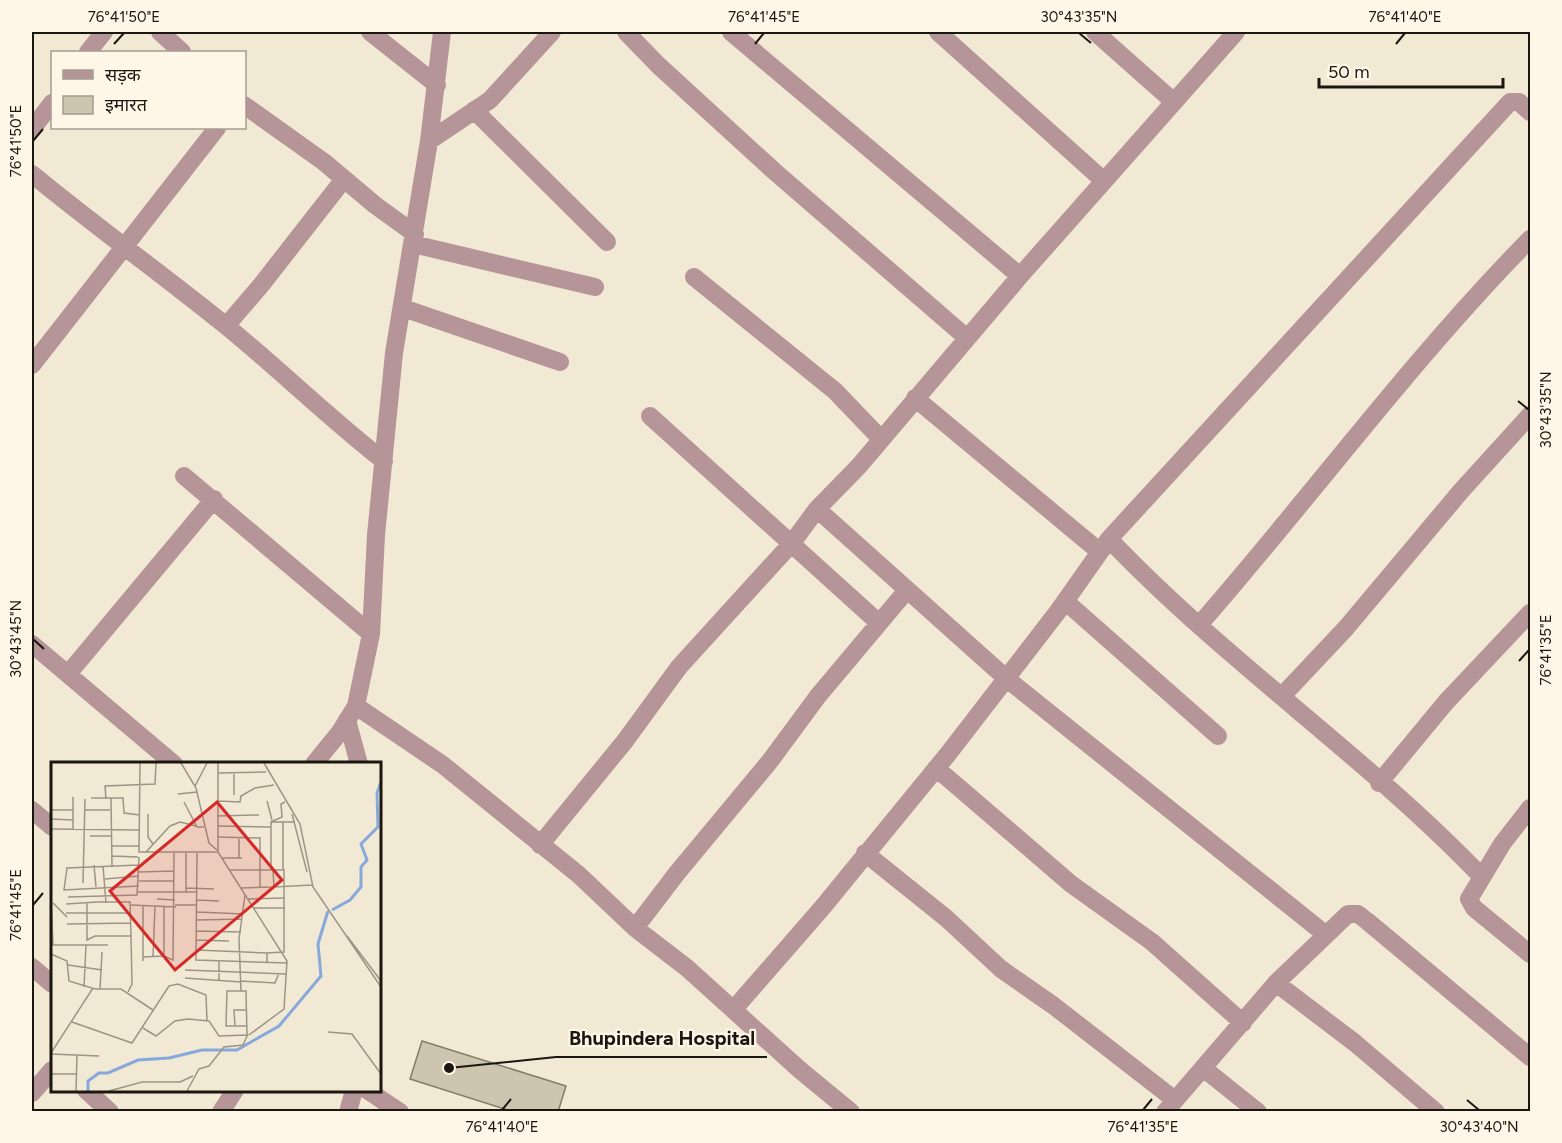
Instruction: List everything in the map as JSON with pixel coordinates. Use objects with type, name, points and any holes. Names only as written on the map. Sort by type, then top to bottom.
[{"type":"street","points":[[89,51],[104,32]]},
{"type":"street","points":[[160,32],[181,51]]},
{"type":"street","points":[[370,32],[437,85]]},
{"type":"street","points":[[359,762],[352,713],[371,634],[376,535],[394,354],[429,141],[442,32]]},
{"type":"street","points":[[429,141],[490,100],[552,32]]},
{"type":"street","points":[[626,32],[658,65],[774,171],[967,338]]},
{"type":"street","points":[[731,32],[1020,276]]},
{"type":"street","points":[[938,32],[1104,181]]},
{"type":"street","points":[[1095,32],[1174,102]]},
{"type":"street","points":[[540,845],[625,741],[679,667],[792,543],[817,509],[881,439],[1020,276],[1236,32]]},
{"type":"street","points":[[734,1009],[936,768],[1007,679],[1104,546],[1510,102],[1519,102],[1530,112]]},
{"type":"street","points":[[32,129],[51,104]]},
{"type":"street","points":[[246,106],[344,179],[414,239],[595,287]]},
{"type":"street","points":[[474,110],[607,242]]},
{"type":"street","points":[[32,365],[110,268],[122,247],[216,129]]},
{"type":"street","points":[[32,174],[122,247],[226,326],[297,386],[323,412],[384,461]]},
{"type":"street","points":[[226,326],[344,179]]},
{"type":"street","points":[[1199,625],[1312,494],[1427,351],[1530,239]]},
{"type":"street","points":[[694,277],[835,391],[881,439]]},
{"type":"street","points":[[403,308],[560,362]]},
{"type":"street","points":[[915,398],[1104,546],[1199,625],[1379,783],[1432,826],[1482,878]]},
{"type":"street","points":[[1282,696],[1346,628],[1461,491],[1530,415]]},
{"type":"street","points":[[650,417],[879,623]]},
{"type":"street","points":[[184,476],[371,634]]},
{"type":"street","points":[[68,674],[214,499]]},
{"type":"street","points":[[817,509],[1007,679],[1325,934]]},
{"type":"street","points":[[635,928],[907,590]]},
{"type":"street","points":[[1065,601],[1218,736]]},
{"type":"street","points":[[1379,783],[1446,702],[1530,613]]},
{"type":"street","points":[[32,644],[172,762]]},
{"type":"street","points":[[352,713],[443,765],[579,875],[635,928],[687,968],[800,1070],[851,1112]]},
{"type":"street","points":[[315,762],[352,713]]},
{"type":"street","points":[[936,768],[1071,884],[1152,942],[1212,992],[1243,1023]]},
{"type":"street","points":[[1530,808],[1502,844],[1470,894],[1469,903],[1530,954]]},
{"type":"street","points":[[32,810],[51,826]]},
{"type":"street","points":[[865,854],[946,918],[1001,969],[1054,1006],[1170,1106],[1276,983],[1348,914],[1358,914],[1530,1057]]},
{"type":"street","points":[[32,967],[51,983]]},
{"type":"street","points":[[1276,983],[1355,1043],[1436,1112]]},
{"type":"street","points":[[1203,1068],[1258,1112]]},
{"type":"street","points":[[32,1093],[51,1071]]},
{"type":"street","points":[[88,1092],[110,1112]]},
{"type":"street","points":[[221,1112],[234,1092]]},
{"type":"street","points":[[348,1112],[353,1092]]},
{"type":"street","points":[[370,1092],[400,1112]]},
{"type":"building","points":[[422,1041],[566,1086],[558,1112],[514,1112],[410,1079]]},
{"type":"place","name":"Bhupindera Hospital","points":[[449,1068]]}]
